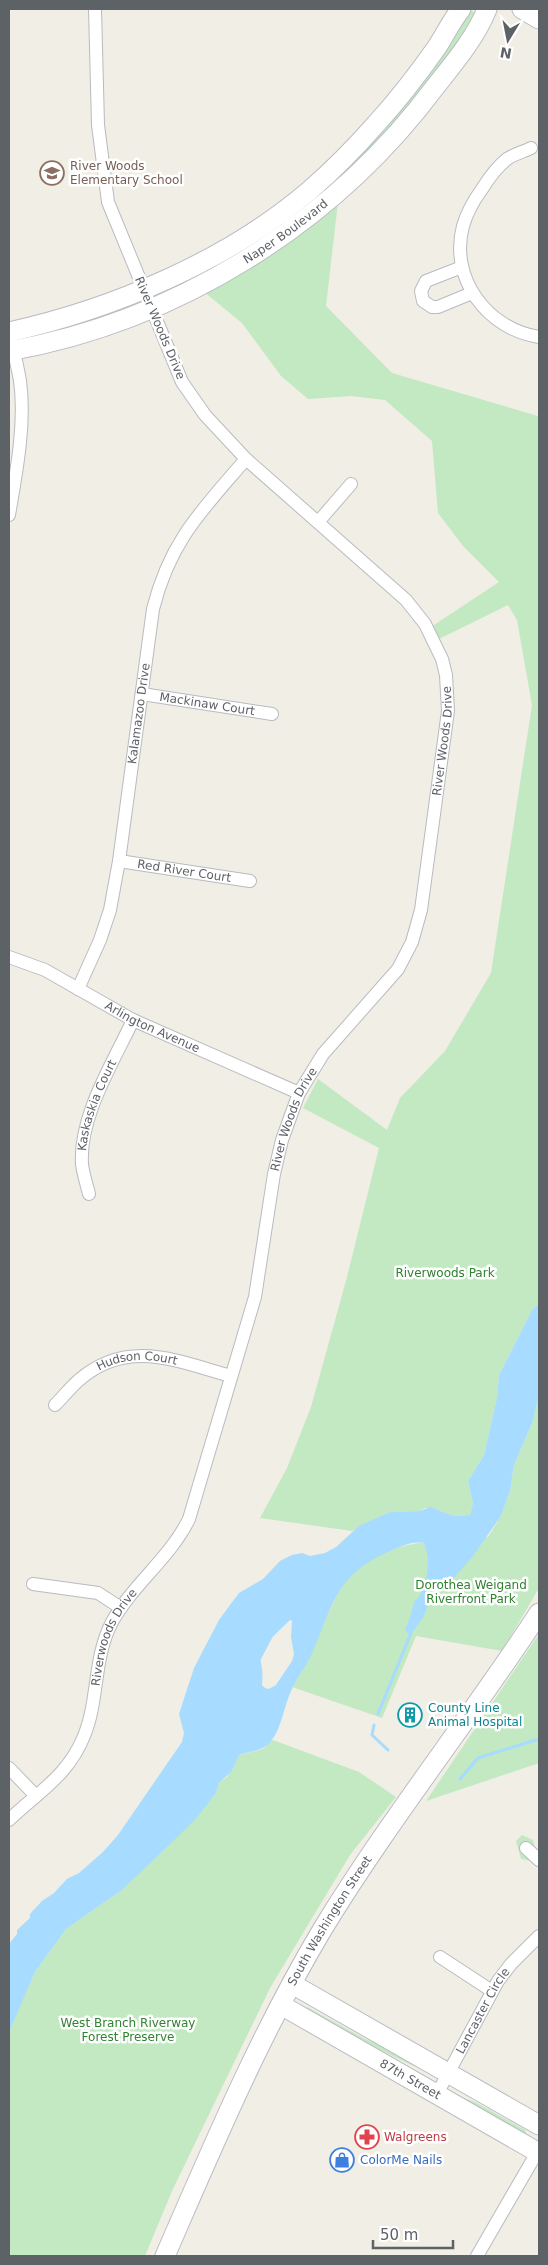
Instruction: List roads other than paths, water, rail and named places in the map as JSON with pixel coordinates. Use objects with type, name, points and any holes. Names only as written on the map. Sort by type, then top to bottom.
[{"type":"main road","name":"Naper Boulevard","points":[[9,332],[82,312],[144,289],[219,252],[281,213],[308,192],[358,144],[402,94],[462,9]]},
{"type":"main road","name":"Naper Boulevard","points":[[11,351],[80,335],[152,309],[206,283],[291,229],[344,187],[395,138],[417,112],[467,43],[481,23],[487,9]]},
{"type":"main road","points":[[522,9],[539,19]]},
{"type":"main road","name":"South Washington Street","points":[[165,2256],[229,2111],[292,1984],[354,1880],[539,1613]]},
{"type":"main road","name":"87th Street","points":[[292,1984],[539,2125]]},
{"type":"main road","name":"87th Street","points":[[281,2005],[539,2151]]},
{"type":"street","name":"River Woods Drive","points":[[95,9],[98,125],[108,202],[182,382],[205,415],[246,459],[319,521],[406,600],[426,624],[442,659],[446,675],[448,712],[421,910],[412,942],[398,969],[323,1054],[299,1093],[277,1157],[255,1297],[230,1376],[201,1482]]},
{"type":"street","points":[[531,148],[503,163],[490,177],[472,204],[462,228],[462,267],[472,293],[486,310],[504,325],[527,335],[539,337]]},
{"type":"street","points":[[462,267],[426,281],[420,291],[423,302],[432,307],[438,307],[472,293]]},
{"type":"street","points":[[9,332],[11,351],[20,381],[22,404],[13,446],[9,514]]},
{"type":"street","name":"Kalamazoo Drive","points":[[78,989],[106,926],[119,861],[153,608],[158,589],[185,532],[246,459]]},
{"type":"street","points":[[319,521],[351,484]]},
{"type":"street","name":"Mackinaw Court","points":[[142,694],[272,714]]},
{"type":"street","name":"Red River Court","points":[[119,861],[250,881]]},
{"type":"street","name":"Arlington Avenue","points":[[9,957],[38,967],[133,1020],[299,1093]]},
{"type":"street","name":"Kaskaskia Court","points":[[89,1194],[82,1167],[86,1128],[91,1110],[133,1020]]},
{"type":"street","name":"Hudson Court","points":[[55,1405],[79,1380],[112,1361],[133,1355],[164,1357],[230,1376]]},
{"type":"street","name":"Riverwoods Drive","points":[[9,1820],[58,1777],[70,1763],[84,1736],[90,1716],[104,1640],[121,1608],[183,1533],[201,1482]]},
{"type":"street","points":[[33,1584],[98,1593],[121,1608]]},
{"type":"street","points":[[9,1768],[36,1796]]},
{"type":"street","points":[[526,1848],[539,1860]]},
{"type":"street","name":"Lancaster Circle","points":[[438,2094],[492,1991],[511,1964],[539,1936]]},
{"type":"street","points":[[440,1957],[492,1991]]},
{"type":"street","points":[[477,2256],[539,2151]]},
{"type":"water","points":[[539,1303],[539,1395],[533,1421],[514,1465],[510,1491],[501,1516],[473,1556],[446,1587],[433,1594],[423,1618],[410,1635],[405,1630],[415,1602],[422,1591],[428,1570],[424,1543],[401,1546],[357,1570],[339,1592],[332,1605],[311,1656],[290,1693],[279,1728],[269,1744],[261,1749],[239,1755],[231,1772],[219,1783],[216,1793],[194,1821],[122,1890],[66,1929],[35,1972],[9,2032],[9,1944],[17,1934],[17,1930],[30,1918],[30,1914],[42,1901],[54,1893],[67,1879],[79,1873],[103,1852],[118,1835],[182,1742],[184,1733],[179,1714],[194,1668],[219,1620],[239,1593],[263,1579],[280,1561],[292,1555],[302,1553],[310,1556],[325,1553],[336,1547],[359,1526],[390,1512],[419,1511],[431,1507],[454,1516],[470,1515],[473,1503],[468,1481],[484,1455],[497,1398],[499,1375],[532,1310]],"holes":[[[284,1616],[292,1621],[291,1637],[294,1654],[292,1661],[276,1685],[269,1689],[265,1688],[262,1685],[260,1652],[263,1631],[268,1625]]]},
{"type":"waterway","points":[[246,1667],[265,1631],[297,1600]]},
{"type":"waterway","points":[[378,1714],[411,1633]]},
{"type":"waterway","points":[[374,1725],[372,1735],[388,1750]]},
{"type":"waterway","points":[[460,1779],[478,1758],[539,1739]]},
{"type":"place","name":"River Woods Elementary School","points":[[52,173]]},
{"type":"place","name":"County Line Animal Hospital","points":[[410,1715]]},
{"type":"place","name":"Walgreens","points":[[367,2137]]},
{"type":"place","name":"ColorMe Nails","points":[[342,2160]]},
{"type":"park label","name":"Riverwoods Park","points":[[445,1273]]},
{"type":"park label","name":"Dorothea Weigand Riverfront Park","points":[[471,1592]]},
{"type":"park label","name":"West Branch Riverway Forest Preserve","points":[[128,2030]]}]
